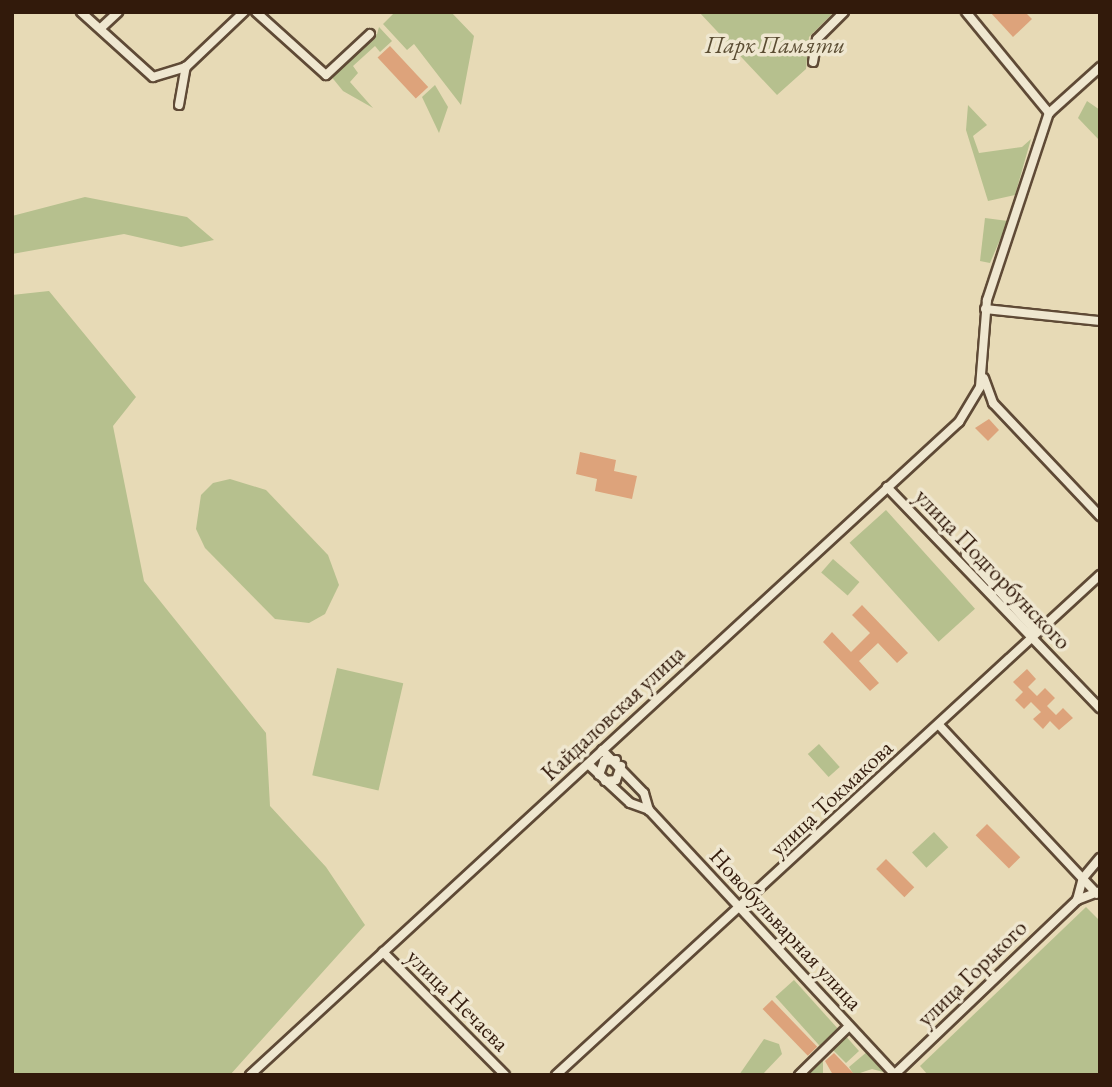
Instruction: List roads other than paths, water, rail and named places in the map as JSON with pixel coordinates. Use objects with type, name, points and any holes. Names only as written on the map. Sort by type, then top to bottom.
[{"type":"street","points":[[81,12],[102,27],[153,78],[186,67],[244,12]]},
{"type":"street","points":[[102,27],[118,12]]},
{"type":"street","points":[[256,12],[326,75],[370,34]]},
{"type":"street","points":[[813,62],[817,39],[844,12]]},
{"type":"street","points":[[966,12],[1049,113]]},
{"type":"street","points":[[179,105],[186,67]]},
{"type":"street","points":[[1100,67],[1049,113],[985,309],[982,368],[993,403],[1100,516]]},
{"type":"street","points":[[985,309],[1100,321]]},
{"type":"street","name":"Кайдаловская улица","points":[[250,1075],[959,422],[976,397],[982,368]]},
{"type":"street","name":"улица Подгорбунского","points":[[887,487],[1100,708]]},
{"type":"street","points":[[966,555],[1032,627],[1033,639]]},
{"type":"street","name":"улица Токмакова","points":[[556,1075],[1100,575]]},
{"type":"street","points":[[939,725],[1098,893]]},
{"type":"street","points":[[603,750],[619,763],[644,793],[649,810]]},
{"type":"street","points":[[602,778],[620,777],[619,763]]},
{"type":"street","points":[[602,778],[601,764],[619,763]]},
{"type":"street","points":[[588,764],[630,803],[649,810]]},
{"type":"street","name":"Новобульварная улица","points":[[649,810],[895,1074]]},
{"type":"street","points":[[1077,900],[1083,878],[1100,858]]},
{"type":"street","name":"улица Горького","points":[[895,1074],[1077,900],[1098,893]]},
{"type":"street","name":"улица Нечаева","points":[[383,953],[506,1075]]},
{"type":"street","points":[[799,1075],[849,1026]]},
{"type":"park label","name":"Парк Памяти","points":[[775,45]]}]
